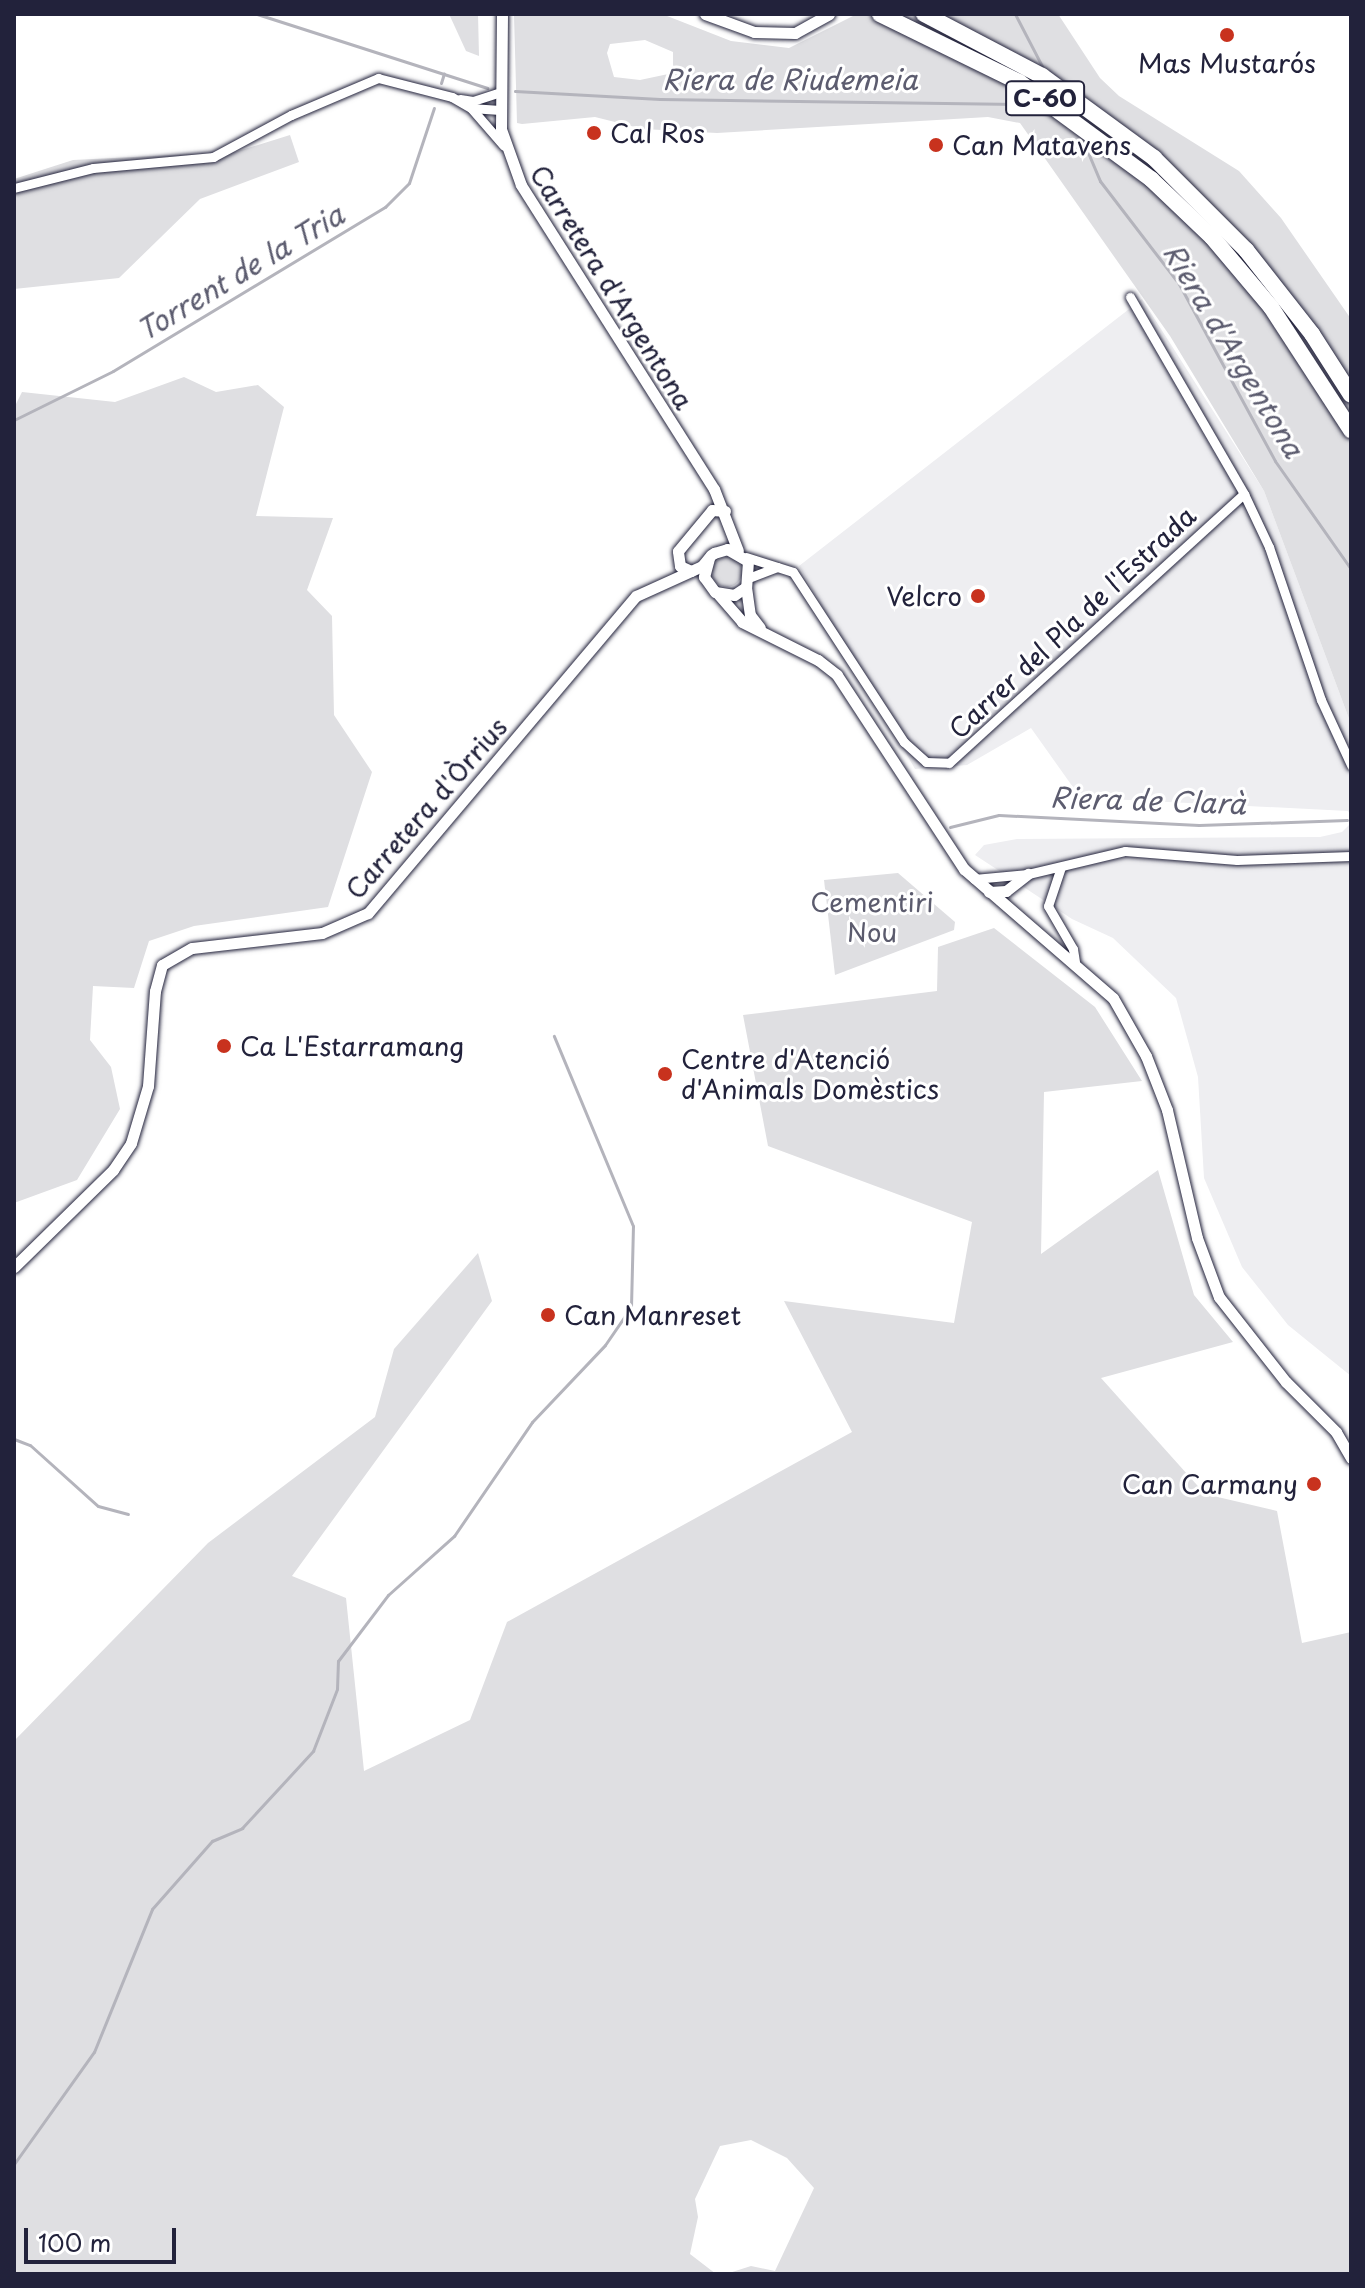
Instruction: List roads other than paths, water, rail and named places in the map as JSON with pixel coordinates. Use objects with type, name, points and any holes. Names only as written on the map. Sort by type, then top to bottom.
[{"type":"highway","name":"C-60","points":[[880,14],[954,46],[1052,103],[1121,154],[1189,214],[1271,307],[1351,430]]},
{"type":"highway","name":"C-60","points":[[924,14],[1042,76],[1178,180],[1279,289],[1351,395]]},
{"type":"street","name":"Carretera d'Argentona","points":[[502,14],[498,47],[498,101],[504,146],[521,185],[726,516],[742,554]]},
{"type":"street","points":[[705,14],[754,32],[795,33],[829,14]]},
{"type":"street","points":[[14,188],[93,168],[213,157],[291,115],[378,78],[452,97],[498,101]]},
{"type":"street","points":[[452,97],[471,108],[504,146]]},
{"type":"street","points":[[471,108],[498,101]]},
{"type":"street","points":[[1130,297],[1244,494],[1269,547],[1321,700],[1351,765]]},
{"type":"street","name":"Carrer del Pla de l'Estrada","points":[[783,566],[806,588],[904,742],[926,762],[949,763],[1244,494]]},
{"type":"street","points":[[707,585],[726,516],[712,510],[678,551],[680,566],[718,594],[742,622],[837,675],[945,845],[974,879],[1075,962],[1113,998],[1146,1056],[1167,1110],[1197,1238],[1219,1297],[1286,1382],[1336,1432],[1351,1458]]},
{"type":"street","points":[[713,555],[742,554],[783,566]]},
{"type":"street","points":[[742,554],[749,582],[750,615],[763,632]]},
{"type":"street","name":"Carretera d'Òrrius","points":[[14,1267],[113,1170],[131,1143],[148,1086],[162,965],[192,948],[322,933],[368,913],[636,596],[687,573],[713,555]]},
{"type":"street","points":[[718,594],[734,595],[749,582],[783,566]]},
{"type":"street","points":[[1337,855],[1351,850]]},
{"type":"street","points":[[974,879],[1028,874],[1125,851],[1237,860],[1351,856]]},
{"type":"street","points":[[1061,867],[1048,906],[1073,949],[1075,962]]},
{"type":"street","points":[[989,892],[1006,891],[1028,874]]},
{"type":"waterway","name":"Riera de Riudemeia","points":[[257,14],[487,88]]},
{"type":"waterway","points":[[1015,14],[1044,70]]},
{"type":"waterway","name":"Torrent de la Tria","points":[[441,83],[444,73]]},
{"type":"waterway","name":"Riera de Riudemeia","points":[[515,91],[660,99],[1037,104]]},
{"type":"waterway","name":"Torrent de la Tria","points":[[14,420],[113,371],[385,207],[409,183],[434,108]]},
{"type":"waterway","name":"Riera d'Argentona","points":[[1081,136],[1100,181],[1179,284],[1275,461],[1351,569]]},
{"type":"waterway","name":"Riera de Clarà","points":[[950,827],[999,815],[1199,825],[1347,820]]},
{"type":"waterway","points":[[14,2164],[94,2052],[152,1909],[212,1841],[242,1828],[313,1751],[337,1689],[338,1661],[388,1595],[454,1536],[532,1422],[605,1345],[631,1307],[633,1226],[554,1036]]},
{"type":"waterway","points":[[14,1439],[30,1445],[98,1506],[128,1514]]},
{"type":"place","name":"Mas Mustarós","points":[[1227,35]]},
{"type":"place","name":"Cal Ros","points":[[594,133]]},
{"type":"place","name":"Can Matavens","points":[[936,145]]},
{"type":"place","name":"Velcro","points":[[978,596]]},
{"type":"place","name":"Ca L'Estarramang","points":[[224,1046]]},
{"type":"place","name":"Centre d'Atenció d'Animals Domèstics","points":[[665,1074]]},
{"type":"place","name":"Can Manreset","points":[[548,1315]]},
{"type":"place","name":"Can Carmany","points":[[1314,1484]]},
{"type":"park label","name":"Cementiri Nou","points":[[872,917]]}]
